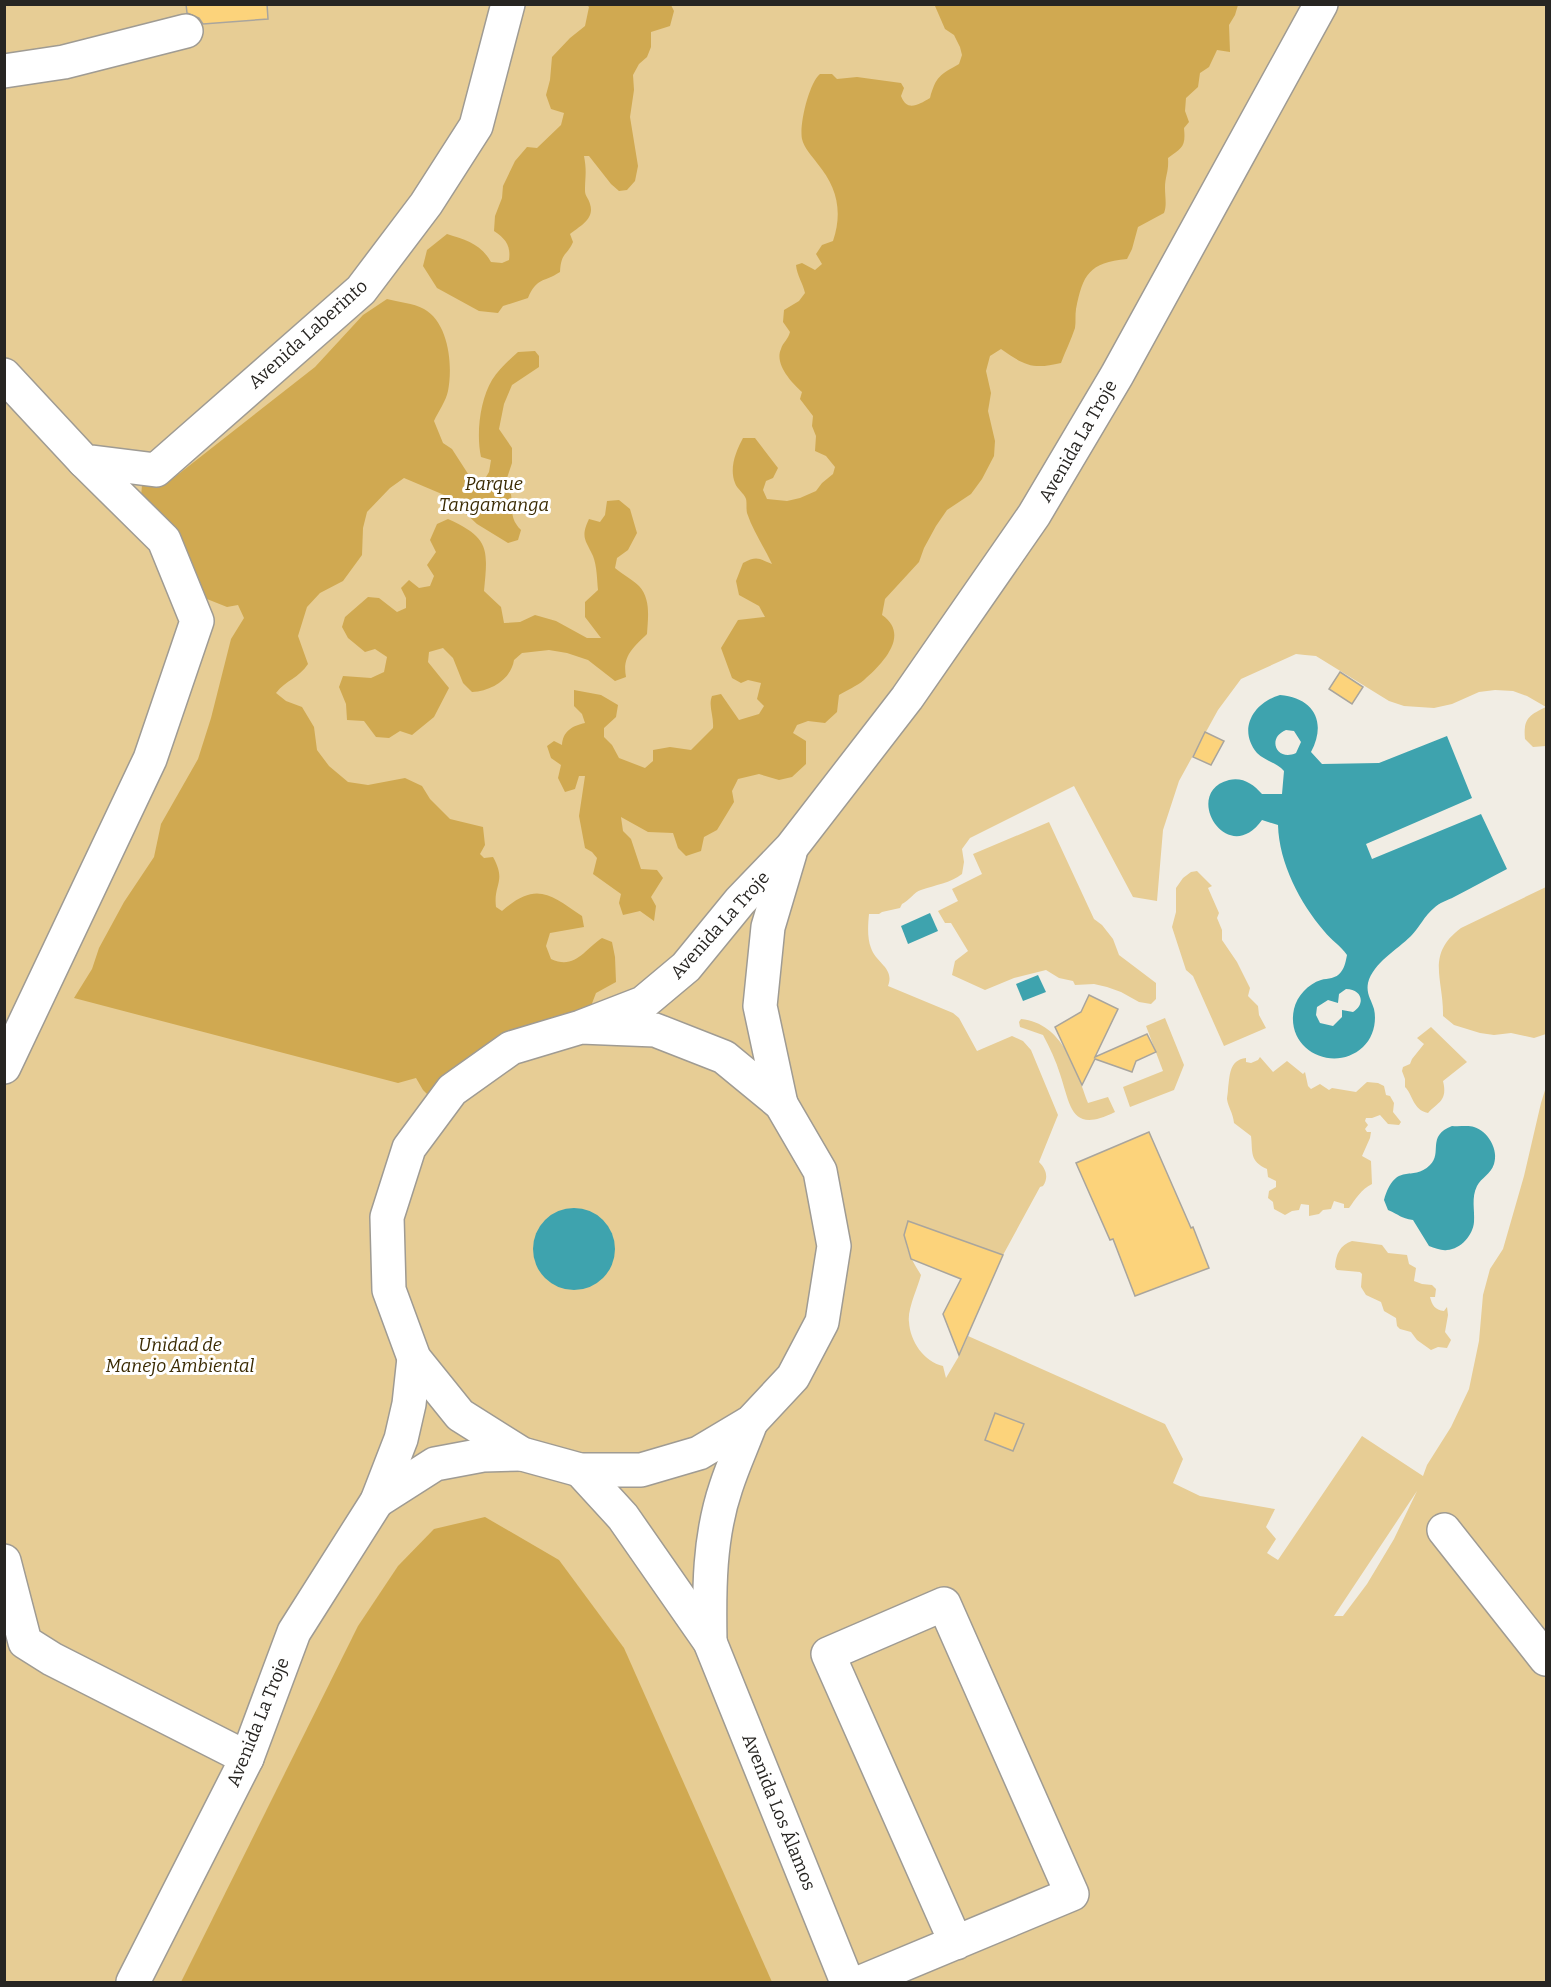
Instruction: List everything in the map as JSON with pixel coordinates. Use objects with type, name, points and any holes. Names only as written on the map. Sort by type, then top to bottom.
[{"type":"street","name":"Avenida Laberinto","points":[[84,461],[156,470],[361,290],[426,204],[476,126],[508,4]]},
{"type":"street","name":"Avenida La Troje","points":[[581,1027],[643,1003],[686,967],[740,901],[791,848],[907,698],[1034,515],[1117,375],[1321,4]]},
{"type":"street","points":[[4,71],[64,62],[186,31]]},
{"type":"street","points":[[4,375],[84,461],[164,540],[198,621],[150,759],[4,1067]]},
{"type":"street","name":"Avenida La Troje","points":[[781,1104],[760,1006],[768,927],[791,848]]},
{"type":"street","points":[[581,1027],[655,1030],[724,1057],[781,1104],[820,1171],[834,1246],[822,1322],[793,1377],[751,1422],[699,1453],[641,1470],[580,1470],[522,1454],[460,1415],[414,1358],[389,1290],[387,1228],[387,1217],[409,1148],[452,1090],[511,1048],[581,1027]]},
{"type":"street","name":"Avenida La Troje","points":[[133,1983],[247,1758],[294,1632],[377,1501],[401,1439],[409,1404],[414,1358]]},
{"type":"street","name":"Avenida Los Álamos","points":[[710,1642],[709,1579],[715,1532],[725,1487],[751,1422]]},
{"type":"street","name":"Avenida La Troje","points":[[377,1501],[435,1464],[483,1455],[522,1454]]},
{"type":"street","name":"Avenida Los Álamos","points":[[580,1470],[622,1517],[710,1642],[848,1983]]},
{"type":"street","points":[[1444,1530],[1546,1659]]},
{"type":"street","points":[[4,1561],[15,1641],[247,1758]]},
{"type":"street","points":[[861,1983],[956,1943],[1072,1894],[944,1604],[828,1654],[956,1943]]},
{"type":"green space","name":"Parque Tangamanga","points":[[4,5],[1546,5],[1546,707],[1513,691],[1495,690],[1479,692],[1452,704],[1434,708],[1404,706],[1389,701],[1316,656],[1296,654],[1241,679],[1218,710],[1179,781],[1163,830],[1157,901],[1133,897],[1074,786],[970,838],[962,849],[964,862],[962,874],[948,882],[918,891],[900,908],[879,914],[869,914],[868,931],[873,953],[889,975],[888,986],[953,1013],[959,1018],[977,1051],[1012,1036],[1023,1041],[1031,1050],[1058,1115],[1039,1162],[1046,1173],[1045,1183],[1040,1187],[1003,1255],[908,1222],[906,1243],[910,1256],[921,1275],[909,1317],[912,1336],[919,1350],[936,1364],[943,1366],[946,1378],[968,1336],[1165,1424],[1183,1459],[1173,1483],[1200,1496],[1275,1509],[1266,1527],[1276,1539],[1267,1553],[1278,1560],[1362,1436],[1423,1476],[1427,1465],[1451,1427],[1469,1389],[1479,1341],[1483,1295],[1490,1269],[1503,1249],[1546,1087],[1546,1982],[5,1982]],"holes":[[[1417,1491],[1394,1539],[1367,1584],[1343,1616],[1334,1616]]]},
{"type":"green space","points":[[587,5],[671,5],[674,11],[670,26],[651,32],[651,47],[647,57],[639,64],[633,75],[634,90],[630,117],[638,166],[635,181],[627,190],[619,191],[589,156],[584,156],[585,193],[590,204],[590,214],[586,222],[570,234],[573,242],[563,257],[560,272],[538,283],[528,298],[503,306],[498,313],[479,311],[437,288],[423,266],[427,250],[447,234],[478,247],[491,262],[502,263],[509,260],[507,243],[494,231],[495,216],[502,198],[503,186],[515,161],[527,147],[537,148],[561,125],[564,113],[551,109],[546,95],[552,57],[585,26],[589,7]]},
{"type":"green space","points":[[931,5],[1238,5],[1229,25],[1230,52],[1217,50],[1209,67],[1200,73],[1198,87],[1186,98],[1185,111],[1189,122],[1184,128],[1182,146],[1168,158],[1164,213],[1138,227],[1127,259],[1096,267],[1085,279],[1076,309],[1075,328],[1061,363],[1043,366],[1029,365],[1001,349],[990,356],[986,371],[991,393],[988,411],[995,441],[994,456],[971,494],[947,510],[924,548],[919,562],[885,599],[882,615],[894,631],[894,640],[885,658],[864,680],[839,695],[837,712],[825,723],[808,721],[797,725],[793,733],[806,741],[806,764],[792,777],[779,780],[759,774],[738,779],[732,791],[734,802],[717,830],[704,837],[701,851],[686,856],[678,848],[673,833],[648,832],[621,817],[623,831],[631,839],[641,869],[657,870],[663,878],[651,897],[656,906],[654,921],[640,911],[623,915],[619,903],[621,894],[593,874],[597,858],[585,848],[579,816],[585,776],[579,776],[575,789],[565,792],[558,778],[561,765],[551,758],[547,746],[554,741],[562,745],[564,736],[569,730],[585,723],[582,714],[574,706],[574,690],[601,695],[618,705],[616,717],[604,728],[604,737],[612,745],[619,758],[645,768],[653,761],[653,750],[670,747],[691,750],[713,728],[712,696],[721,694],[739,720],[759,714],[764,706],[757,699],[761,683],[748,680],[741,683],[732,678],[721,648],[738,620],[765,617],[759,606],[739,595],[736,581],[743,563],[755,558],[772,564],[749,520],[745,497],[733,477],[736,454],[743,438],[755,438],[778,468],[773,478],[766,481],[763,490],[767,499],[787,501],[816,491],[833,474],[835,467],[826,456],[815,451],[816,436],[812,426],[813,416],[800,399],[802,392],[782,367],[779,355],[790,332],[783,322],[784,310],[799,301],[805,293],[796,265],[802,263],[815,270],[822,264],[816,254],[822,245],[833,241],[838,220],[836,200],[829,181],[806,149],[802,139],[806,105],[812,86],[820,74],[832,74],[837,79],[857,77],[901,83],[904,88],[901,96],[903,101],[910,106],[930,98],[937,80],[959,64],[962,55],[954,35],[945,29],[935,6]]},
{"type":"green space","points":[[387,299],[424,309],[439,324],[447,346],[450,370],[446,399],[434,421],[443,443],[452,449],[472,480],[483,482],[489,472],[491,460],[481,457],[479,428],[482,407],[492,380],[518,352],[535,351],[539,356],[539,367],[512,385],[504,404],[499,429],[512,448],[512,463],[503,490],[511,494],[513,517],[521,530],[518,540],[508,543],[477,524],[462,510],[456,500],[404,478],[390,488],[367,512],[363,528],[362,555],[343,581],[320,593],[307,607],[298,636],[308,664],[301,673],[276,693],[286,701],[302,707],[314,727],[317,750],[329,766],[348,782],[368,785],[405,778],[422,786],[430,799],[450,819],[483,827],[485,845],[480,854],[484,858],[493,857],[499,872],[496,907],[502,911],[524,896],[543,894],[561,902],[582,916],[584,927],[550,933],[546,946],[551,959],[559,962],[573,960],[602,938],[612,942],[615,957],[616,982],[596,993],[591,1006],[431,1098],[416,1078],[398,1083],[74,998],[92,969],[99,948],[124,902],[154,857],[161,824],[198,759],[231,639],[244,618],[238,605],[227,607],[207,599],[141,497],[142,485],[171,480],[315,367],[363,315]]},
{"type":"green space","points":[[619,500],[630,509],[637,533],[628,550],[617,558],[615,568],[639,586],[643,591],[648,609],[647,634],[627,658],[626,677],[615,681],[588,660],[549,650],[522,653],[514,660],[509,673],[499,683],[487,689],[472,692],[463,683],[453,658],[443,648],[429,652],[428,662],[449,688],[434,717],[412,735],[400,731],[389,738],[376,737],[364,721],[347,720],[346,704],[339,687],[343,676],[371,678],[384,672],[387,657],[375,649],[365,652],[348,638],[342,627],[345,617],[368,597],[379,598],[397,612],[406,608],[406,598],[401,588],[409,580],[419,588],[430,586],[434,576],[427,565],[436,552],[430,540],[437,524],[448,519],[472,532],[483,546],[486,565],[484,591],[501,607],[504,623],[520,622],[535,615],[556,621],[587,638],[601,638],[585,617],[585,602],[598,590],[593,556],[584,535],[589,519],[600,522],[605,515],[607,501]]},
{"type":"green space","points":[[1546,707],[1546,746],[1533,747],[1525,739],[1526,722],[1531,715]]},
{"type":"green space","points":[[1049,822],[1094,919],[1113,939],[1119,955],[1156,983],[1156,999],[1151,1004],[1139,1002],[1107,987],[1094,984],[1075,985],[1073,981],[1059,978],[1046,970],[1014,978],[985,990],[952,975],[955,961],[968,951],[951,923],[945,923],[938,911],[958,901],[952,889],[982,874],[973,854]]},
{"type":"green space","points":[[1197,871],[1212,886],[1208,888],[1219,913],[1217,918],[1222,930],[1222,940],[1237,962],[1250,988],[1248,996],[1258,1006],[1259,1015],[1266,1028],[1224,1046],[1193,976],[1186,970],[1172,927],[1176,912],[1176,888],[1183,878]]},
{"type":"green space","points":[[1546,887],[1546,1034],[1534,1038],[1511,1033],[1494,1035],[1454,1025],[1443,1016],[1439,968],[1443,948],[1461,928]]},
{"type":"green space","points":[[1165,1018],[1184,1065],[1174,1090],[1130,1107],[1123,1087],[1163,1071],[1146,1026]]},
{"type":"green space","points":[[1021,1019],[1035,1022],[1048,1029],[1066,1050],[1088,1103],[1108,1097],[1115,1112],[1089,1120],[1075,1114],[1055,1059],[1043,1035],[1020,1027]]},
{"type":"green space","points":[[1431,1027],[1467,1062],[1443,1081],[1443,1097],[1428,1113],[1419,1109],[1414,1102],[1405,1087],[1402,1071],[1424,1044],[1417,1038]]},
{"type":"green space","points":[[1260,1057],[1273,1072],[1287,1061],[1303,1074],[1305,1072],[1308,1086],[1311,1089],[1320,1084],[1329,1090],[1332,1088],[1356,1092],[1367,1082],[1384,1086],[1386,1095],[1390,1096],[1394,1103],[1393,1112],[1401,1122],[1399,1125],[1388,1124],[1380,1115],[1366,1118],[1368,1125],[1365,1129],[1371,1132],[1362,1156],[1371,1161],[1372,1184],[1361,1192],[1349,1208],[1344,1208],[1344,1204],[1334,1201],[1331,1209],[1309,1216],[1309,1205],[1301,1204],[1299,1210],[1285,1215],[1274,1209],[1273,1202],[1268,1198],[1269,1191],[1276,1187],[1276,1181],[1268,1177],[1267,1169],[1257,1163],[1252,1151],[1251,1136],[1234,1123],[1227,1099],[1233,1065],[1240,1059],[1246,1058],[1246,1062],[1251,1063]]},
{"type":"green space","points":[[1352,1241],[1382,1245],[1388,1253],[1407,1255],[1409,1264],[1416,1268],[1414,1281],[1432,1285],[1436,1289],[1435,1297],[1430,1297],[1433,1305],[1438,1310],[1444,1311],[1447,1307],[1445,1332],[1451,1340],[1447,1348],[1438,1347],[1431,1350],[1417,1340],[1411,1332],[1400,1329],[1396,1318],[1384,1311],[1381,1302],[1366,1295],[1361,1287],[1362,1274],[1360,1272],[1337,1270],[1335,1267],[1339,1251]]},
{"type":"green space","points":[[485,1517],[559,1560],[624,1648],[772,1982],[181,1982],[358,1626],[398,1566],[434,1529]]},
{"type":"water","points":[[1280,695],[1292,697],[1309,706],[1314,713],[1318,731],[1311,752],[1322,764],[1379,763],[1447,736],[1472,798],[1366,844],[1372,859],[1481,814],[1507,869],[1436,906],[1411,936],[1380,963],[1368,983],[1368,993],[1375,1014],[1372,1034],[1363,1047],[1351,1055],[1339,1058],[1326,1058],[1314,1054],[1304,1046],[1293,1024],[1294,1009],[1300,995],[1308,988],[1316,982],[1339,974],[1347,955],[1315,920],[1292,882],[1282,854],[1278,825],[1262,820],[1249,833],[1235,836],[1224,832],[1214,823],[1209,811],[1209,798],[1215,787],[1229,780],[1247,782],[1262,794],[1282,794],[1284,771],[1257,753],[1248,735],[1251,718],[1256,710]],"holes":[[[1286,730],[1294,731],[1301,742],[1296,753],[1289,755],[1279,752],[1275,743],[1276,738]],[[1346,989],[1359,994],[1361,1001],[1357,1009],[1353,1012],[1342,1010],[1342,1017],[1333,1026],[1320,1023],[1316,1015],[1317,1007],[1328,1000],[1338,1003],[1339,994]]]},
{"type":"water","points":[[930,913],[938,931],[908,944],[901,926]]},
{"type":"water","points":[[1038,975],[1046,992],[1023,1001],[1016,984]]},
{"type":"water","points":[[1452,1126],[1472,1126],[1484,1132],[1494,1147],[1495,1159],[1493,1167],[1475,1190],[1474,1222],[1469,1236],[1457,1247],[1443,1250],[1429,1246],[1413,1220],[1388,1210],[1384,1200],[1394,1180],[1399,1176],[1423,1170],[1430,1165],[1434,1160],[1439,1135]]},
{"type":"water","points":[[574,1208],[590,1211],[603,1220],[612,1233],[615,1249],[612,1265],[603,1278],[590,1287],[574,1290],[558,1287],[545,1278],[536,1265],[533,1249],[536,1233],[545,1220],[558,1211]]},
{"type":"building","points":[[186,4],[267,4],[268,19],[203,24],[199,18],[187,13]]},
{"type":"building","points":[[1340,672],[1363,687],[1352,704],[1329,689]]},
{"type":"building","points":[[1205,732],[1224,741],[1211,765],[1193,757]]},
{"type":"building","points":[[1089,995],[1118,1009],[1095,1057],[1147,1034],[1156,1052],[1136,1061],[1132,1072],[1095,1059],[1082,1085],[1055,1027],[1081,1012]]},
{"type":"building","points":[[1149,1132],[1191,1228],[1193,1227],[1209,1268],[1135,1296],[1113,1239],[1110,1240],[1076,1163]]},
{"type":"building","points":[[908,1221],[1003,1255],[959,1355],[943,1314],[961,1279],[911,1259],[904,1235]]},
{"type":"building","points":[[995,1413],[1024,1424],[1013,1451],[985,1440]]},
{"type":"park label","name":"Unidad de Manejo Ambiental","points":[[180,1355]]}]
